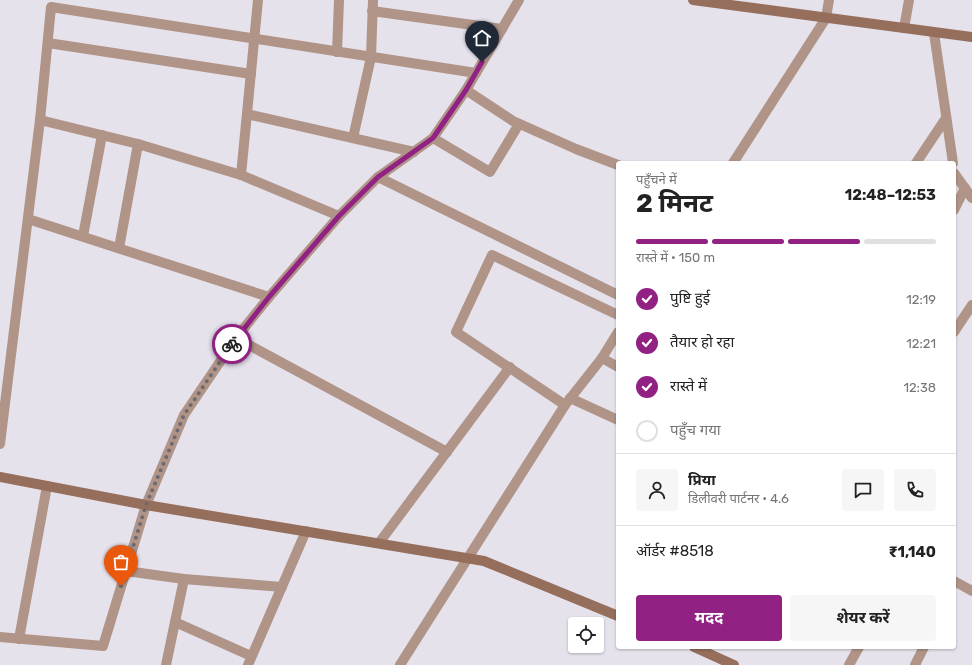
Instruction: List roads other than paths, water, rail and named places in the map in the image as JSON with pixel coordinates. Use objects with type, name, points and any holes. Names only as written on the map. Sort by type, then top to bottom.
[{"type":"street","points":[[241,175],[258,0]]},
{"type":"street","points":[[337,52],[340,0]]},
{"type":"street","points":[[353,138],[371,57],[373,0]]},
{"type":"street","points":[[0,637],[103,646],[146,505],[184,415],[236,338],[269,297],[339,216],[378,177],[433,138],[466,90],[519,0]]},
{"type":"street","points":[[693,0],[972,37]]},
{"type":"street","points":[[734,161],[826,18],[829,0]]},
{"type":"street","points":[[904,28],[909,0]]},
{"type":"street","points":[[0,444],[40,120],[51,7],[476,73]]},
{"type":"street","points":[[372,12],[502,29]]},
{"type":"street","points":[[934,32],[953,161]]},
{"type":"street","points":[[48,43],[251,74]]},
{"type":"street","points":[[466,90],[513,122],[616,164]]},
{"type":"street","points":[[247,114],[414,152]]},
{"type":"street","points":[[917,161],[946,118]]},
{"type":"street","points":[[40,120],[138,144],[241,175],[339,216]]},
{"type":"street","points":[[433,138],[490,172],[519,124]]},
{"type":"street","points":[[83,236],[102,135]]},
{"type":"street","points":[[119,248],[138,144]]},
{"type":"street","points":[[956,176],[972,198]]},
{"type":"street","points":[[378,177],[616,294]]},
{"type":"street","points":[[956,206],[965,188]]},
{"type":"street","points":[[28,219],[269,297]]},
{"type":"street","points":[[616,314],[492,255],[456,332],[510,367],[567,401],[616,419]]},
{"type":"street","points":[[956,329],[972,305]]},
{"type":"street","points":[[400,665],[567,401],[602,358],[616,335]]},
{"type":"street","points":[[236,338],[447,452]]},
{"type":"street","points":[[602,358],[616,366]]},
{"type":"street","points":[[379,543],[510,367]]},
{"type":"street","points":[[0,476],[146,505],[484,561],[616,615]]},
{"type":"street","points":[[19,639],[46,486]]},
{"type":"street","points":[[175,622],[250,661],[306,531]]},
{"type":"street","points":[[126,571],[184,579],[282,587]]},
{"type":"street","points":[[166,665],[184,579]]},
{"type":"street","points":[[956,582],[972,591]]},
{"type":"street","points":[[698,649],[734,665]]},
{"type":"street","points":[[849,665],[858,649]]},
{"type":"street","points":[[915,665],[923,649]]}]
